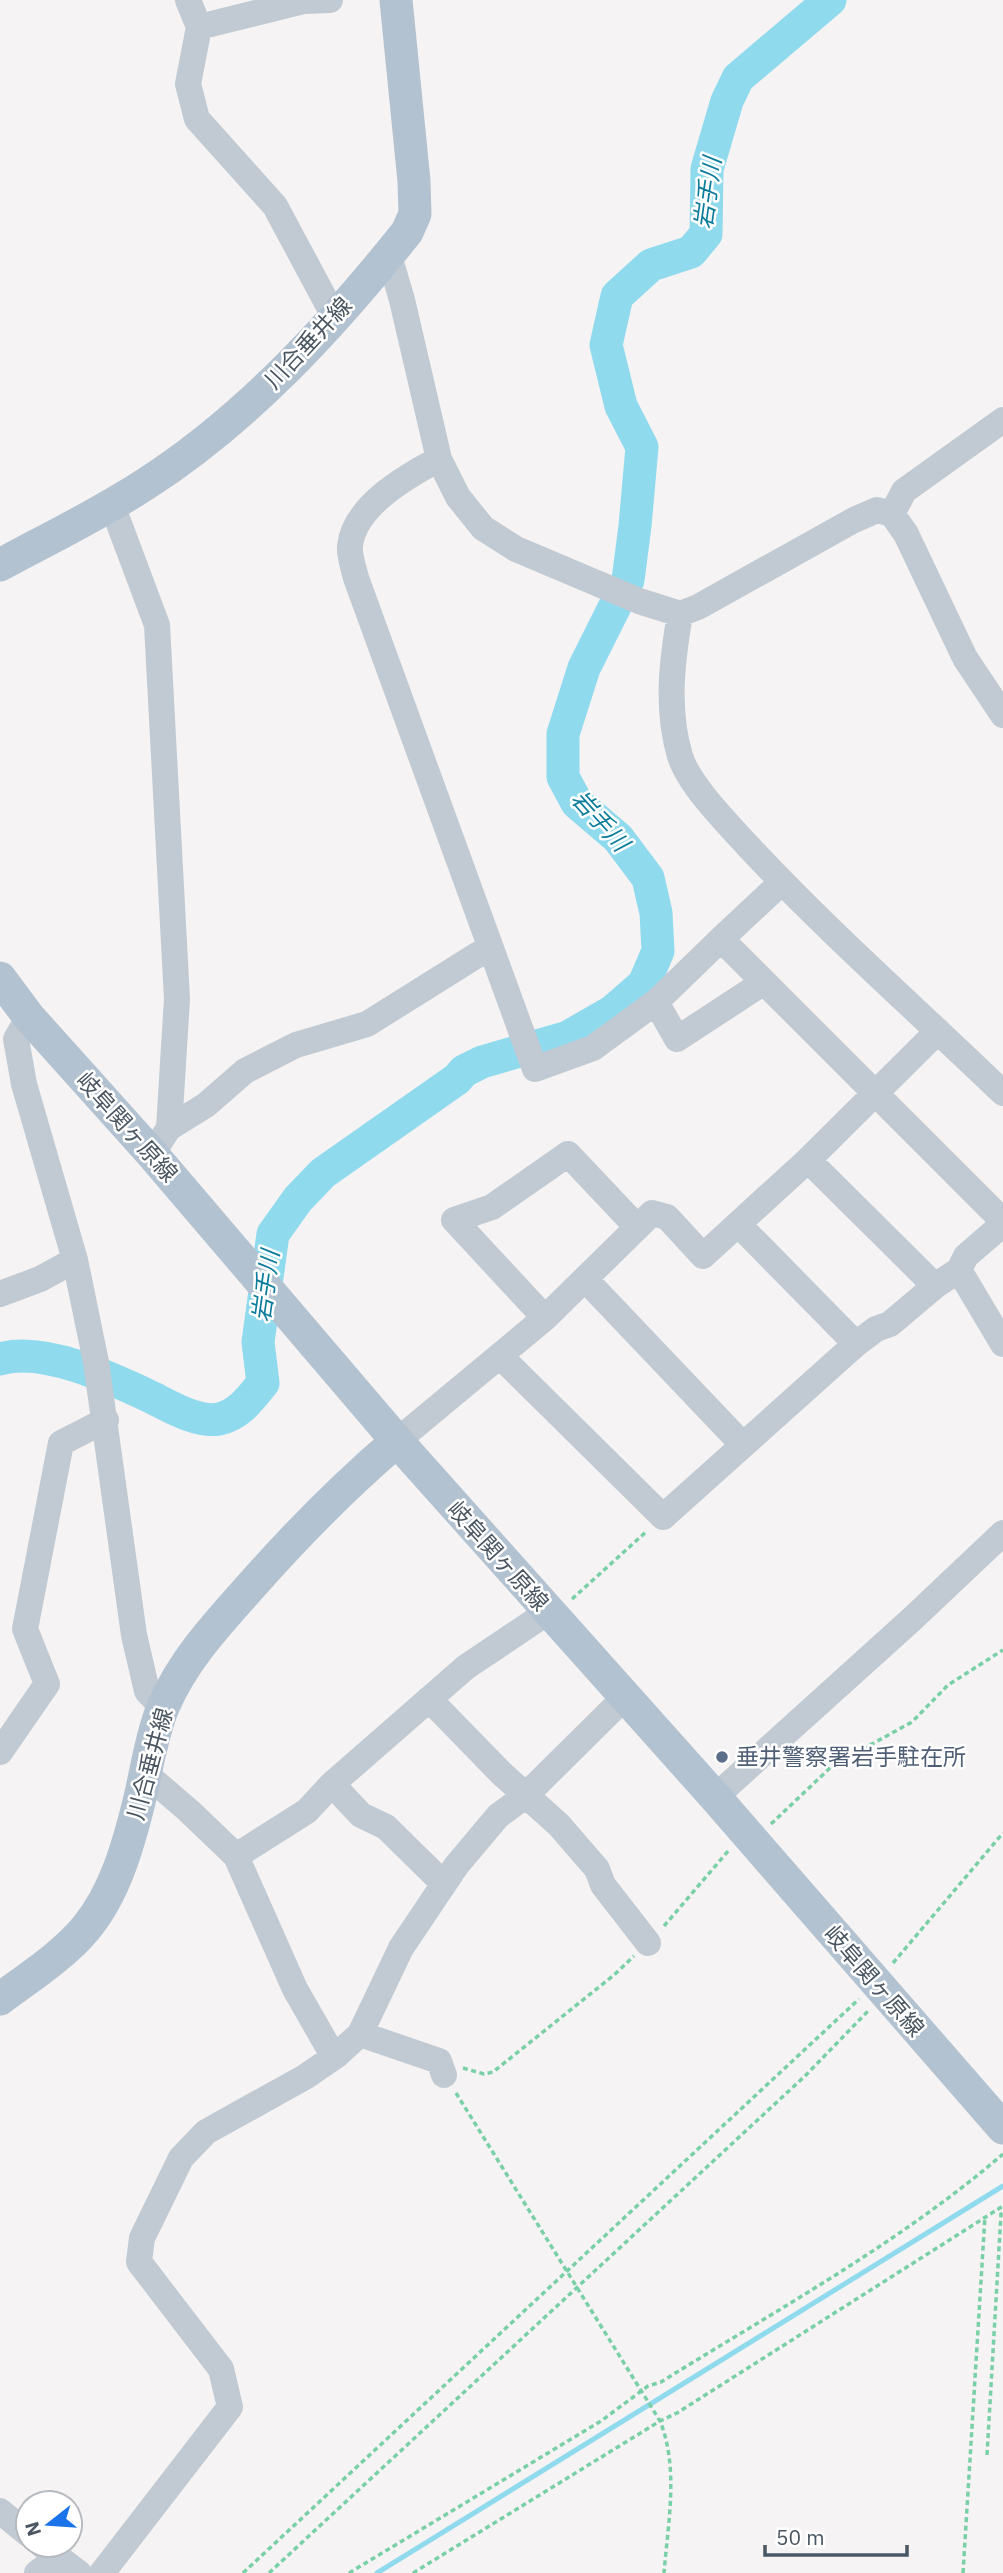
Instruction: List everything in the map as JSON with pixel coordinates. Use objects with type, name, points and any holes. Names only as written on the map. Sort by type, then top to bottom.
[{"type":"main road","name":"川合垂井線","points":[[0,565],[112,505],[145,485],[213,436],[258,395],[334,316],[407,232],[415,214],[414,181],[396,0]]},
{"type":"main road","name":"岐阜関ヶ原線","points":[[0,978],[29,1017],[160,1141],[243,1261],[277,1301],[397,1441],[715,1797],[1003,2128]]},
{"type":"main road","name":"川合垂井線","points":[[0,1998],[48,1963],[86,1929],[111,1887],[129,1844],[162,1707],[181,1672],[207,1636],[304,1526],[353,1478],[397,1441]]},
{"type":"street","points":[[188,0],[199,27],[188,84],[197,118],[275,206],[334,316]]},
{"type":"street","points":[[199,27],[304,1],[330,0]]},
{"type":"street","points":[[385,260],[393,269],[402,300],[439,459],[458,497],[484,528],[516,549],[639,601],[680,614],[698,607],[854,520],[877,510],[892,514],[906,534],[965,657],[1003,715]]},
{"type":"street","points":[[892,514],[904,491],[1003,420]]},
{"type":"street","points":[[439,459],[402,479],[358,519],[350,547],[356,578],[535,1069],[593,1048],[656,1002],[782,882]]},
{"type":"street","points":[[112,505],[157,625],[177,999],[160,1141]]},
{"type":"street","points":[[680,614],[673,655],[671,708],[681,759],[709,804],[782,882],[1003,1093]]},
{"type":"street","points":[[500,1356],[663,1517],[856,1343],[876,1329],[890,1324],[935,1286],[959,1270],[966,1256],[1003,1222],[721,939]]},
{"type":"street","points":[[160,1141],[245,1071],[296,1045],[367,1024],[490,947]]},
{"type":"street","points":[[656,1002],[677,1039],[764,982]]},
{"type":"street","points":[[29,1017],[16,1039],[24,1084],[75,1260],[96,1362],[134,1635],[147,1691],[162,1707]]},
{"type":"street","points":[[397,1441],[545,1318],[652,1213],[667,1217],[703,1256],[808,1160],[938,1031]]},
{"type":"street","points":[[545,1318],[454,1220],[492,1207],[568,1154],[637,1227]]},
{"type":"street","points":[[808,1160],[935,1286]]},
{"type":"street","points":[[738,1224],[856,1343]]},
{"type":"street","points":[[0,1294],[40,1279],[75,1260]]},
{"type":"street","points":[[959,1270],[1003,1344]]},
{"type":"street","points":[[585,1279],[742,1444]]},
{"type":"street","points":[[0,1752],[47,1684],[25,1629],[61,1443],[105,1415]]},
{"type":"street","points":[[715,1797],[1003,1533]]},
{"type":"street","points":[[236,1856],[307,1811],[332,1784],[466,1667],[550,1614]]},
{"type":"street","points":[[102,2573],[230,2407],[221,2369],[139,2262],[142,2238],[181,2158],[206,2132],[305,2077],[337,2055],[360,2034],[401,1948],[444,1884],[498,1816],[526,1796],[625,1698]]},
{"type":"street","points":[[429,1699],[526,1796],[559,1825],[597,1869],[603,1885],[648,1943]]},
{"type":"street","points":[[146,1774],[190,1811],[236,1856],[295,1989],[327,2045],[337,2055]]},
{"type":"street","points":[[332,1784],[361,1815],[386,1826],[444,1884]]},
{"type":"street","points":[[360,2034],[439,2061],[442,2071]]},
{"type":"street","points":[[0,2511],[14,2522]]},
{"type":"street","points":[[37,2573],[58,2559]]},
{"type":"path","points":[[550,1614],[663,1517]]},
{"type":"path","points":[[664,2573],[671,2472],[667,2438],[660,2421],[442,2071],[458,2066],[484,2074],[493,2072],[614,1975],[648,1943],[729,1850],[752,1840],[832,1766],[912,1722],[948,1685],[1003,1650]]},
{"type":"path","points":[[269,2573],[806,2076],[1003,1833]]},
{"type":"path","points":[[243,2573],[567,2271],[880,1988]]},
{"type":"path","points":[[349,2573],[589,2428],[641,2391],[661,2382],[910,2226],[1003,2154]]},
{"type":"path","points":[[413,2573],[677,2413],[1000,2207]]},
{"type":"path","points":[[987,2455],[1000,2207]]},
{"type":"path","points":[[963,2573],[985,2216]]},
{"type":"waterway","name":"岩手川","points":[[0,1359],[37,1357],[78,1366],[202,1419],[219,1419],[233,1414],[263,1383],[258,1342],[273,1234],[298,1199],[323,1173],[457,1079],[464,1071],[482,1062],[568,1037],[613,1011],[644,984],[658,951],[656,913],[648,878],[618,838],[577,803],[563,777],[563,734],[584,668],[628,580],[635,526],[642,447],[621,406],[606,345],[617,296],[651,265],[691,252],[706,234],[707,169],[727,101],[738,78],[830,0]]},
{"type":"waterway","points":[[377,2573],[1003,2186]]},
{"type":"place","name":"垂井警察署岩手駐在所","points":[[722,1757]]}]
